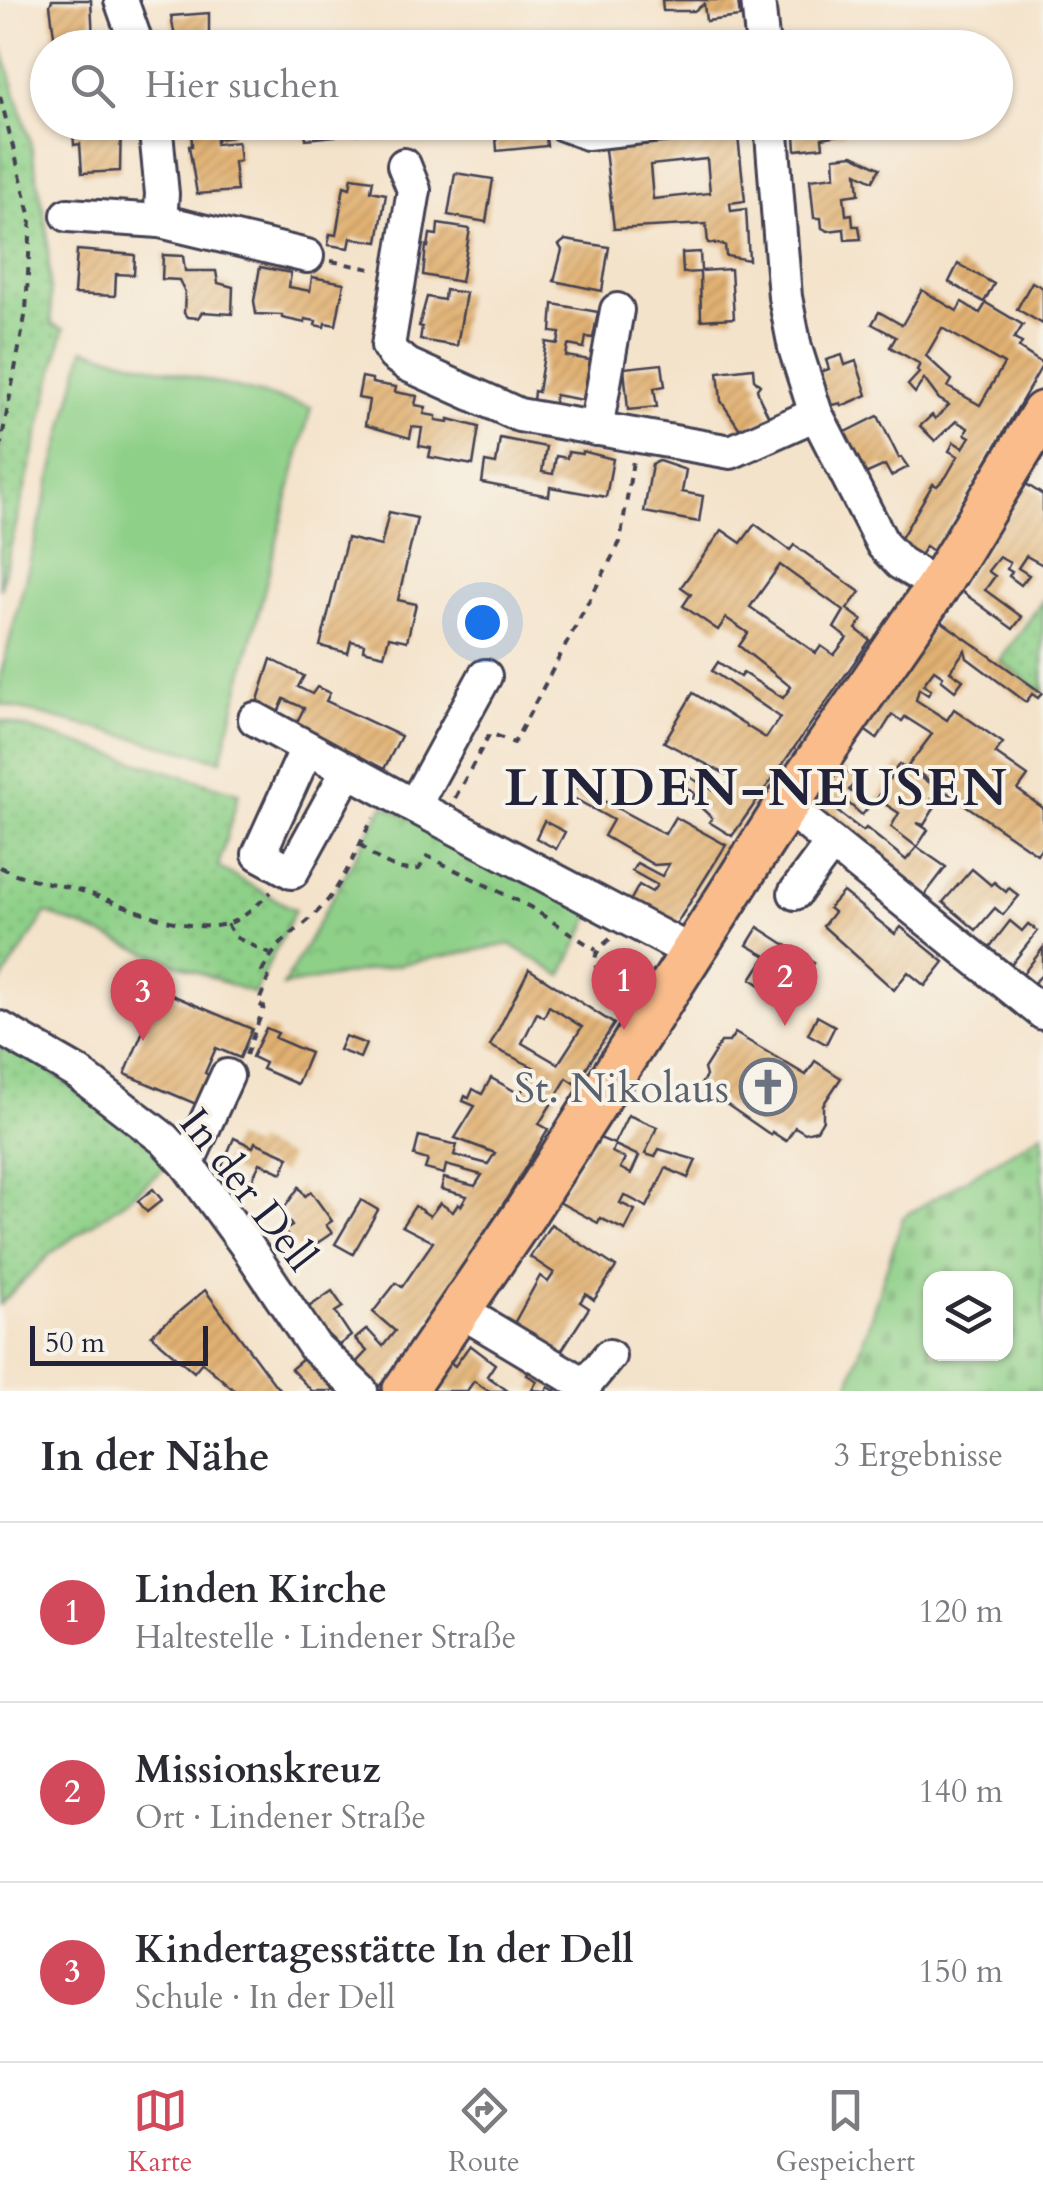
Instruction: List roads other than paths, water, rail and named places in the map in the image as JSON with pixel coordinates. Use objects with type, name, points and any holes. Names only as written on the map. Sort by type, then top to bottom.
[{"type":"main road","points":[[404,1391],[786,806],[938,586],[1043,414]]},
{"type":"street","points":[[122,0],[132,30]]},
{"type":"street","points":[[758,0],[761,30]]},
{"type":"street","points":[[158,140],[160,220]]},
{"type":"street","points":[[773,140],[786,297],[795,348],[816,414],[883,545],[900,563],[938,586]]},
{"type":"street","points":[[404,165],[414,190],[388,346],[394,355],[519,416],[731,452],[816,414]]},
{"type":"street","points":[[68,215],[160,220],[307,256]]},
{"type":"street","points":[[596,430],[617,310]]},
{"type":"street","points":[[415,806],[485,676]]},
{"type":"street","points":[[255,720],[691,952]]},
{"type":"street","points":[[307,748],[259,854],[292,872],[348,770]]},
{"type":"street","points":[[786,806],[1043,1013]]},
{"type":"street","points":[[795,894],[832,843]]},
{"type":"street","name":"In der Dell","points":[[0,1028],[78,1073],[164,1140],[187,1164],[314,1346],[360,1391]]},
{"type":"street","points":[[187,1164],[236,1065]]},
{"type":"street","points":[[459,1310],[585,1384],[610,1356]]},
{"type":"place","name":"Missionskreuz","points":[[785,1026]]},
{"type":"place","name":"Linden Kirche","points":[[624,1030]]},
{"type":"place","name":"Kindertagesstätte In der Dell","points":[[143,1041]]},
{"type":"place","name":"St. Nikolaus","points":[[768,1087]]},
{"type":"district","name":"LINDEN-NEUSEN","points":[[757,787]]}]
